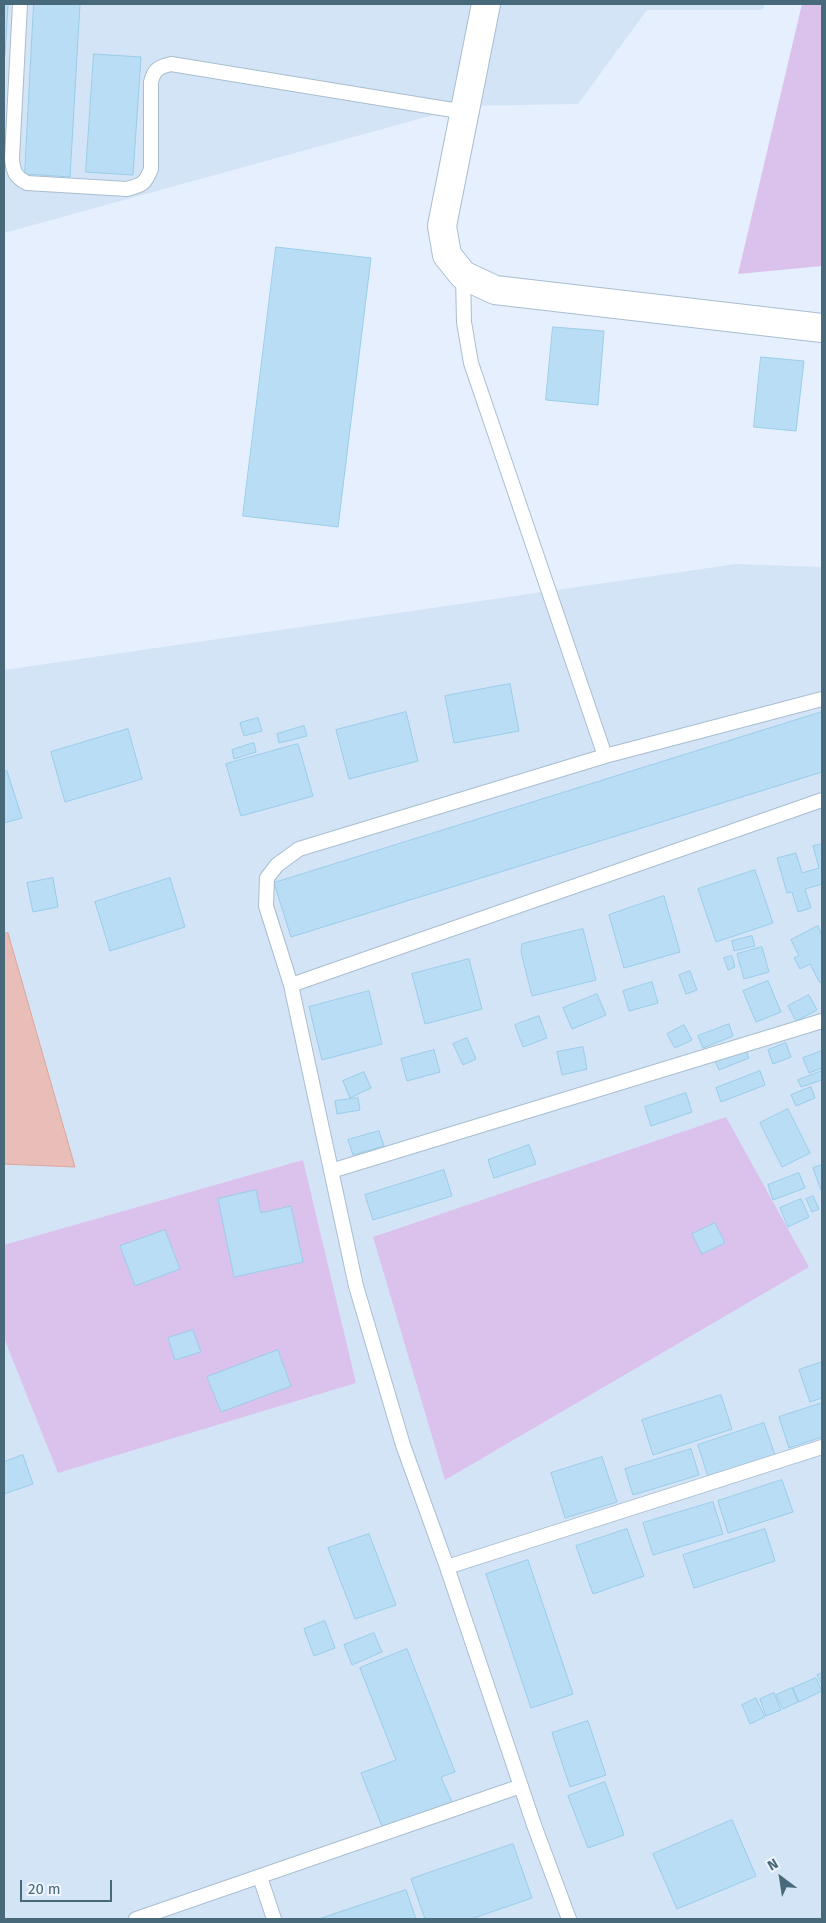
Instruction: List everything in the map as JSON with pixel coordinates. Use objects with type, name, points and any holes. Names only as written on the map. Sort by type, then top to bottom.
[{"type":"street","points":[[486,4],[442,226],[447,255],[462,275],[495,290],[822,328]]},
{"type":"lane","points":[[20,4],[12,158],[13,169],[17,178],[27,183],[127,188],[138,186],[146,181],[151,169],[151,82],[153,73],[160,67],[172,64],[465,112]]},
{"type":"lane","points":[[462,275],[464,322],[471,363],[605,756]]},
{"type":"lane","points":[[569,1919],[403,1445],[356,1286],[291,985],[266,906],[267,878],[277,864],[299,849],[605,756],[822,699]]},
{"type":"lane","points":[[291,985],[822,800]]},
{"type":"lane","points":[[330,1171],[822,1021]]},
{"type":"lane","points":[[447,1567],[822,1447]]},
{"type":"lane","points":[[136,1919],[521,1786]]},
{"type":"lane","points":[[260,1877],[274,1919]]},
{"type":"shaded area","points":[[4,4],[765,4],[763,10],[647,10],[578,104],[466,106],[4,233]]},
{"type":"shaded area","points":[[802,4],[822,4],[822,266],[738,274]]},
{"type":"shaded area","points":[[736,564],[822,567],[822,1919],[4,1919],[4,670]]},
{"type":"shaded area","points":[[8,933],[75,1167],[4,1164],[4,934]]},
{"type":"shaded area","points":[[726,1117],[809,1267],[445,1480],[373,1237]]},
{"type":"shaded area","points":[[303,1160],[356,1383],[58,1473],[4,1338],[4,1245]]},
{"type":"building","points":[[4,4],[8,4],[5,56],[4,56]]},
{"type":"building","points":[[34,4],[80,4],[70,177],[25,174]]},
{"type":"building","points":[[94,54],[141,57],[133,175],[86,172]]},
{"type":"building","points":[[276,247],[371,258],[338,527],[243,516]]},
{"type":"building","points":[[553,327],[604,331],[598,405],[546,400]]},
{"type":"building","points":[[761,357],[804,361],[796,431],[754,427]]},
{"type":"building","points":[[510,684],[519,731],[454,743],[445,696]]},
{"type":"building","points":[[406,712],[418,761],[349,779],[336,730]]},
{"type":"building","points":[[822,712],[822,772],[291,937],[274,883]]},
{"type":"building","points":[[258,718],[262,731],[244,736],[240,723]]},
{"type":"building","points":[[304,726],[307,736],[279,743],[277,734]]},
{"type":"building","points":[[128,729],[142,779],[65,802],[51,752]]},
{"type":"building","points":[[254,743],[256,752],[234,759],[232,750]]},
{"type":"building","points":[[298,744],[313,796],[241,816],[226,764]]},
{"type":"building","points":[[7,771],[22,818],[4,823],[4,772]]},
{"type":"building","points":[[822,844],[822,884],[805,889],[811,908],[798,912],[792,892],[787,893],[777,858],[796,853],[802,873],[819,868],[813,846]]},
{"type":"building","points":[[755,870],[773,923],[716,942],[698,889]]},
{"type":"building","points":[[53,878],[58,907],[33,912],[27,883]]},
{"type":"building","points":[[170,878],[185,927],[110,951],[95,902]]},
{"type":"building","points":[[664,896],[680,952],[624,968],[609,915]]},
{"type":"building","points":[[818,926],[822,936],[822,982],[820,983],[810,964],[800,969],[794,958],[799,956],[791,940]]},
{"type":"building","points":[[583,929],[596,980],[532,996],[521,952],[522,944]]},
{"type":"building","points":[[752,936],[755,946],[734,951],[732,941]]},
{"type":"building","points":[[762,947],[769,972],[744,979],[737,954]]},
{"type":"building","points":[[732,956],[735,967],[728,970],[724,958]]},
{"type":"building","points":[[469,959],[482,1009],[425,1024],[412,974]]},
{"type":"building","points":[[690,971],[697,990],[686,994],[679,975]]},
{"type":"building","points":[[768,981],[781,1012],[756,1022],[743,991]]},
{"type":"building","points":[[652,982],[658,1003],[629,1011],[623,991]]},
{"type":"building","points":[[369,991],[382,1044],[322,1060],[309,1007]]},
{"type":"building","points":[[597,994],[606,1015],[572,1029],[563,1008]]},
{"type":"building","points":[[809,995],[817,1010],[796,1021],[788,1006]]},
{"type":"building","points":[[539,1016],[547,1038],[523,1047],[515,1025]]},
{"type":"building","points":[[729,1024],[733,1036],[703,1048],[698,1036]]},
{"type":"building","points":[[684,1025],[692,1040],[675,1048],[667,1034]]},
{"type":"building","points":[[467,1038],[476,1059],[463,1065],[453,1044]]},
{"type":"building","points":[[786,1043],[791,1057],[773,1064],[768,1050]]},
{"type":"building","points":[[583,1047],[587,1069],[562,1075],[557,1052]]},
{"type":"building","points":[[745,1048],[749,1058],[719,1070],[715,1061]]},
{"type":"building","points":[[434,1050],[440,1072],[407,1081],[401,1059]]},
{"type":"building","points":[[822,1051],[822,1068],[809,1073],[803,1058]]},
{"type":"building","points":[[760,1071],[765,1085],[721,1102],[716,1088]]},
{"type":"building","points":[[822,1071],[822,1080],[801,1087],[798,1080]]},
{"type":"building","points":[[364,1072],[371,1088],[350,1098],[343,1081]]},
{"type":"building","points":[[811,1087],[815,1098],[796,1106],[791,1095]]},
{"type":"building","points":[[686,1093],[692,1112],[651,1126],[645,1107]]},
{"type":"building","points":[[358,1098],[360,1110],[337,1114],[335,1101]]},
{"type":"building","points":[[788,1109],[810,1153],[782,1167],[760,1123]]},
{"type":"building","points":[[379,1131],[384,1146],[353,1155],[348,1140]]},
{"type":"building","points":[[529,1145],[536,1164],[494,1178],[488,1160]]},
{"type":"building","points":[[822,1165],[822,1193],[813,1168]]},
{"type":"building","points":[[444,1170],[452,1196],[373,1220],[365,1195]]},
{"type":"building","points":[[799,1173],[805,1188],[773,1200],[768,1185]]},
{"type":"building","points":[[256,1190],[261,1213],[291,1206],[303,1262],[234,1277],[218,1199]]},
{"type":"building","points":[[813,1196],[819,1209],[812,1212],[806,1199]]},
{"type":"building","points":[[801,1199],[809,1217],[788,1227],[780,1208]]},
{"type":"building","points":[[715,1223],[725,1243],[702,1254],[692,1234]]},
{"type":"building","points":[[165,1230],[180,1269],[135,1286],[120,1246]]},
{"type":"building","points":[[193,1330],[201,1352],[175,1360],[168,1338]]},
{"type":"building","points":[[278,1350],[291,1386],[221,1412],[207,1377]]},
{"type":"building","points":[[822,1362],[822,1398],[810,1402],[799,1370]]},
{"type":"building","points":[[721,1395],[732,1429],[653,1455],[642,1420]]},
{"type":"building","points":[[822,1403],[822,1437],[789,1448],[779,1417]]},
{"type":"building","points":[[764,1423],[775,1455],[708,1477],[698,1445]]},
{"type":"building","points":[[691,1449],[699,1475],[633,1495],[625,1469]]},
{"type":"building","points":[[23,1455],[33,1484],[4,1494],[4,1462]]},
{"type":"building","points":[[602,1457],[617,1502],[565,1518],[551,1473]]},
{"type":"building","points":[[782,1480],[793,1512],[728,1533],[718,1501]]},
{"type":"building","points":[[713,1502],[723,1534],[653,1555],[643,1523]]},
{"type":"building","points":[[627,1529],[644,1576],[593,1594],[576,1546]]},
{"type":"building","points":[[765,1529],[775,1561],[694,1588],[683,1555]]},
{"type":"building","points":[[369,1534],[396,1605],[355,1619],[328,1548]]},
{"type":"building","points":[[528,1560],[573,1694],[531,1708],[486,1574]]},
{"type":"building","points":[[325,1621],[335,1648],[314,1656],[304,1629]]},
{"type":"building","points":[[374,1633],[382,1652],[352,1665],[344,1645]]},
{"type":"building","points":[[407,1649],[455,1772],[441,1777],[452,1802],[383,1829],[361,1773],[396,1760],[360,1668]]},
{"type":"building","points":[[822,1673],[822,1685],[817,1675]]},
{"type":"building","points":[[816,1678],[822,1691],[799,1702],[793,1688]]},
{"type":"building","points":[[792,1688],[798,1702],[783,1709],[776,1695]]},
{"type":"building","points":[[774,1693],[781,1710],[766,1716],[760,1699]]},
{"type":"building","points":[[756,1698],[765,1717],[750,1724],[742,1705]]},
{"type":"building","points":[[588,1721],[606,1775],[570,1787],[552,1733]]},
{"type":"building","points":[[605,1782],[624,1835],[588,1848],[568,1796]]},
{"type":"building","points":[[732,1820],[756,1876],[677,1909],[653,1854]]},
{"type":"building","points":[[513,1844],[532,1898],[471,1919],[425,1919],[411,1879]]},
{"type":"building","points":[[406,1890],[416,1919],[319,1919]]}]
